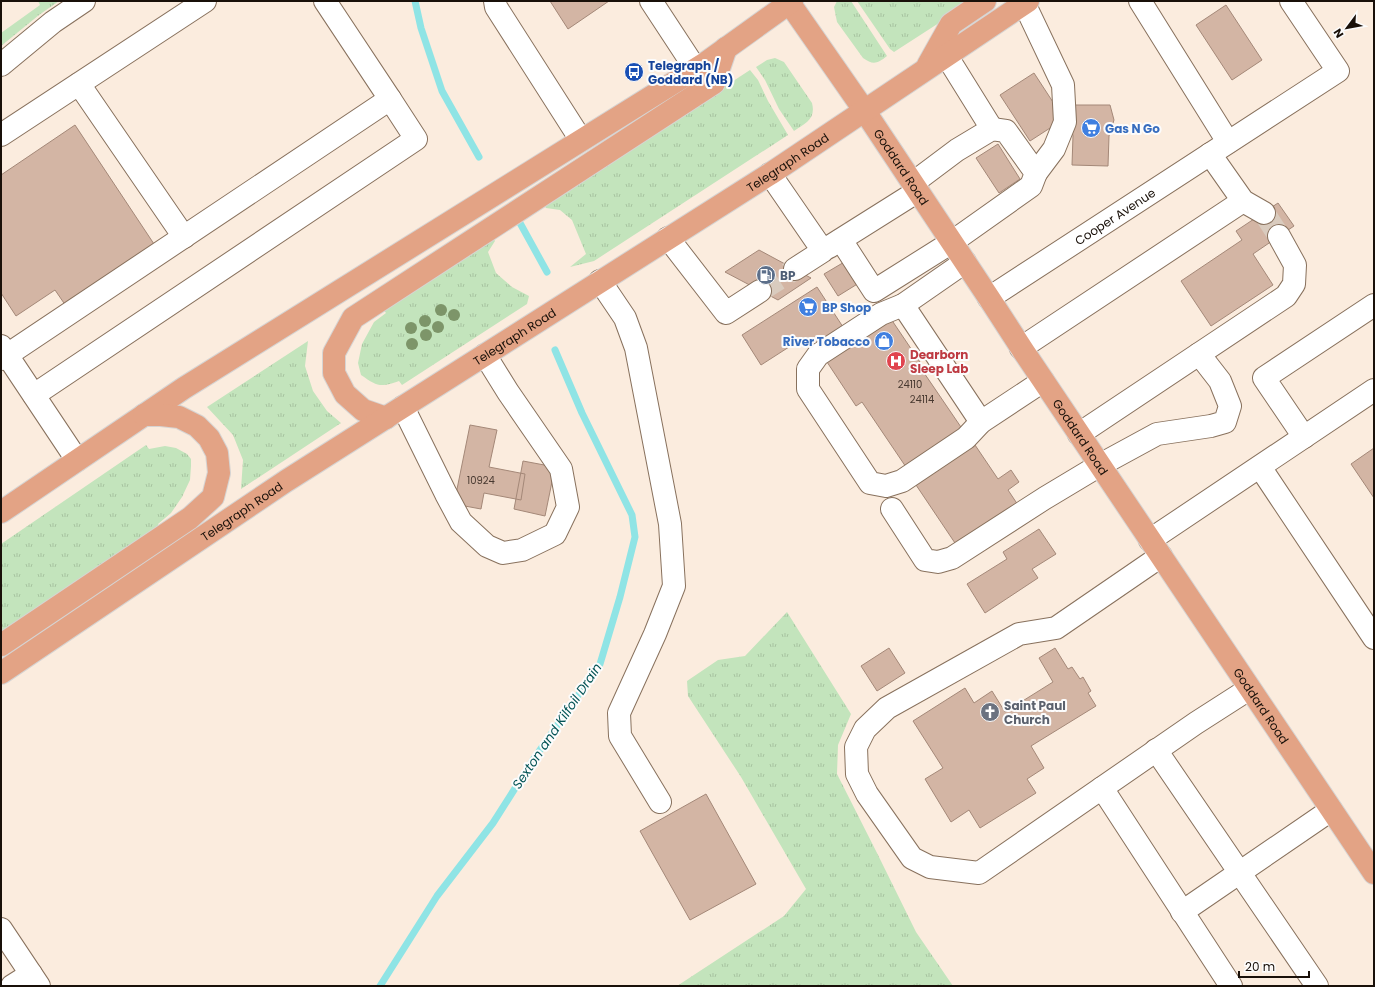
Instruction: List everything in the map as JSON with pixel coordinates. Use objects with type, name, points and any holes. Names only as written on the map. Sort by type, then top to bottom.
[{"type":"main road","points":[[926,68],[951,24],[985,1]]},
{"type":"main road","points":[[1,512],[184,388],[695,68],[726,48],[790,2]]},
{"type":"main road","name":"Goddard Road","points":[[790,2],[864,110],[1249,689],[1374,873]]},
{"type":"main road","name":"Telegraph Road","points":[[1,673],[259,499],[770,174],[1026,2]]},
{"type":"main road","points":[[395,412],[363,410],[345,394],[334,373],[334,353],[352,318],[714,83],[726,48]]},
{"type":"main road","points":[[1,645],[184,522],[213,497],[218,473],[218,453],[209,438],[197,426],[179,418],[161,415],[144,415]]},
{"type":"street","points":[[1,65],[53,22],[84,1]]},
{"type":"street","points":[[1,135],[205,1]]},
{"type":"street","points":[[34,395],[133,327],[416,139],[325,1]]},
{"type":"street","points":[[495,1],[496,7],[581,140]]},
{"type":"street","points":[[651,1],[695,68]]},
{"type":"street","points":[[1140,1],[1234,138]]},
{"type":"street","name":"Cooper Avenue","points":[[989,298],[1338,71],[1291,1]]},
{"type":"street","points":[[770,174],[832,246],[874,291],[952,242],[1031,186],[1036,173],[1054,149],[1065,122],[1063,84],[1026,2]]},
{"type":"street","points":[[946,55],[992,129]]},
{"type":"street","points":[[79,84],[184,237]]},
{"type":"street","points":[[77,460],[34,395],[3,353],[184,237],[390,99]]},
{"type":"street","points":[[795,269],[832,246],[915,187],[957,150],[992,129],[1006,131],[1036,173]]},
{"type":"street","points":[[1210,154],[1243,202],[1264,213]]},
{"type":"street","points":[[1021,348],[1243,202]]},
{"type":"street","points":[[1079,434],[1286,296],[1294,284],[1295,265],[1279,236]]},
{"type":"street","points":[[668,238],[726,313],[760,291]]},
{"type":"street","points":[[965,262],[903,305],[881,314],[818,355],[808,369],[808,389],[870,483],[886,486],[902,481],[966,438],[981,422],[1043,381]]},
{"type":"street","points":[[600,281],[625,318],[636,348],[670,524],[674,586],[655,634],[619,713],[620,736],[660,802]]},
{"type":"street","points":[[903,305],[981,422]]},
{"type":"street","points":[[1304,437],[1264,378],[1374,305]]},
{"type":"street","points":[[892,509],[926,560],[938,562],[952,558],[1045,498],[1100,465],[1157,434],[1211,426],[1225,422],[1230,406],[1220,381],[1199,354]]},
{"type":"street","points":[[395,412],[446,494],[461,522],[487,546],[503,553],[522,550],[554,534],[568,507],[561,468],[484,355]]},
{"type":"street","points":[[1249,689],[1156,750],[979,873],[930,867],[912,858],[867,794],[857,774],[856,747],[865,730],[887,708],[1019,634],[1056,628],[1260,467],[1374,390]]},
{"type":"street","points":[[1260,467],[1374,638]]},
{"type":"street","points":[[1156,750],[1317,986]]},
{"type":"street","points":[[1102,788],[1231,986]]},
{"type":"street","points":[[1182,912],[1331,810]]},
{"type":"street","points":[[1,929],[35,980],[12,986]]},
{"type":"green space","points":[[38,1],[59,1],[1,46],[1,33],[40,5]]},
{"type":"green space","points":[[837,1],[851,1],[887,56],[875,63],[863,58],[837,22],[834,7]]},
{"type":"green space","points":[[857,1],[973,1],[894,52],[890,49]]},
{"type":"green space","points":[[775,58],[784,62],[812,103],[813,113],[811,117],[806,123],[794,131],[779,109],[765,80],[756,67],[767,60]]},
{"type":"green space","points":[[750,70],[758,80],[768,101],[788,135],[594,261],[570,267],[586,254],[572,220],[560,210],[546,208],[544,205]]},
{"type":"green space","points":[[492,236],[495,241],[488,252],[496,273],[512,287],[529,296],[527,304],[402,385],[399,381],[387,385],[379,385],[371,382],[361,375],[358,363],[362,344],[374,322],[386,313],[383,309]]},
{"type":"green space","points":[[308,341],[305,366],[313,391],[327,411],[341,423],[241,489],[243,460],[233,435],[207,407]]},
{"type":"green space","points":[[146,445],[149,449],[165,446],[176,448],[187,454],[191,459],[190,480],[182,497],[171,513],[158,524],[160,528],[1,634],[1,544]]},
{"type":"green space","points":[[787,612],[851,714],[838,745],[837,774],[916,932],[953,986],[677,986],[784,916],[806,889],[741,777],[688,696],[687,681],[718,660],[745,656]]},
{"type":"building","points":[[550,1],[609,1],[568,29]]},
{"type":"building","points":[[1226,5],[1262,60],[1232,80],[1196,25]]},
{"type":"building","points":[[1034,73],[1064,119],[1030,141],[1000,95]]},
{"type":"building","name":"Gas N Go","points":[[1073,105],[1110,105],[1114,120],[1109,136],[1108,166],[1072,165],[1073,136],[1070,120]]},
{"type":"building","points":[[75,125],[156,247],[66,306],[55,290],[16,316],[1,293],[1,175]]},
{"type":"building","points":[[998,144],[1020,179],[999,193],[976,158]]},
{"type":"building","points":[[1278,203],[1294,226],[1253,254],[1273,285],[1211,326],[1181,281],[1242,240],[1236,231]]},
{"type":"building","points":[[759,250],[811,278],[778,300],[725,272]]},
{"type":"building","points":[[846,261],[859,283],[838,296],[824,274]]},
{"type":"building","name":"BP Shop","points":[[817,287],[843,327],[810,348],[803,338],[761,365],[742,335]]},
{"type":"building","points":[[891,319],[920,362],[918,364],[965,433],[908,470],[862,402],[856,406],[827,362]]},
{"type":"building","points":[[470,425],[497,430],[489,467],[525,474],[521,500],[484,493],[481,509],[454,504]]},
{"type":"building","points":[[975,445],[998,479],[1011,470],[1019,482],[1008,490],[1018,505],[957,546],[914,482],[955,454],[957,457]]},
{"type":"building","points":[[1374,448],[1374,498],[1351,464]]},
{"type":"building","points":[[523,461],[555,467],[545,516],[514,509]]},
{"type":"building","points":[[1039,529],[1056,554],[1032,569],[1038,578],[985,613],[967,584],[1007,559],[1003,552]]},
{"type":"building","points":[[889,648],[905,673],[877,691],[861,666]]},
{"type":"building","points":[[1055,648],[1068,669],[1072,667],[1080,679],[1083,677],[1091,691],[1088,693],[1096,706],[1031,746],[1044,768],[1027,779],[1036,793],[980,828],[969,810],[951,822],[925,779],[943,768],[913,721],[965,688],[974,703],[992,691],[1005,712],[1053,682],[1039,658]]},
{"type":"building","points":[[706,794],[756,884],[690,920],[640,831]]},
{"type":"waterway","name":"Sexton and Kilfoil Drain","points":[[415,1],[421,28],[442,91],[479,157]]},
{"type":"waterway","name":"Sexton and Kilfoil Drain","points":[[520,223],[547,272]]},
{"type":"waterway","name":"Sexton and Kilfoil Drain","points":[[380,986],[437,896],[493,823],[533,760],[600,664],[620,597],[635,537],[632,515],[582,413],[555,350]]},
{"type":"tunnel","points":[[1264,213],[1279,236]]},
{"type":"tunnel","points":[[760,291],[795,269]]},
{"type":"place","name":"Telegraph / Goddard (NB)","points":[[634,72]]},
{"type":"place","name":"Gas N Go","points":[[1091,128]]},
{"type":"place","name":"BP","points":[[766,275]]},
{"type":"place","name":"BP Shop","points":[[808,307]]},
{"type":"place","name":"River Tobacco","points":[[884,341]]},
{"type":"place","name":"Dearborn Sleep Lab","points":[[896,361]]},
{"type":"place","name":"Saint Paul Church","points":[[990,712]]}]
